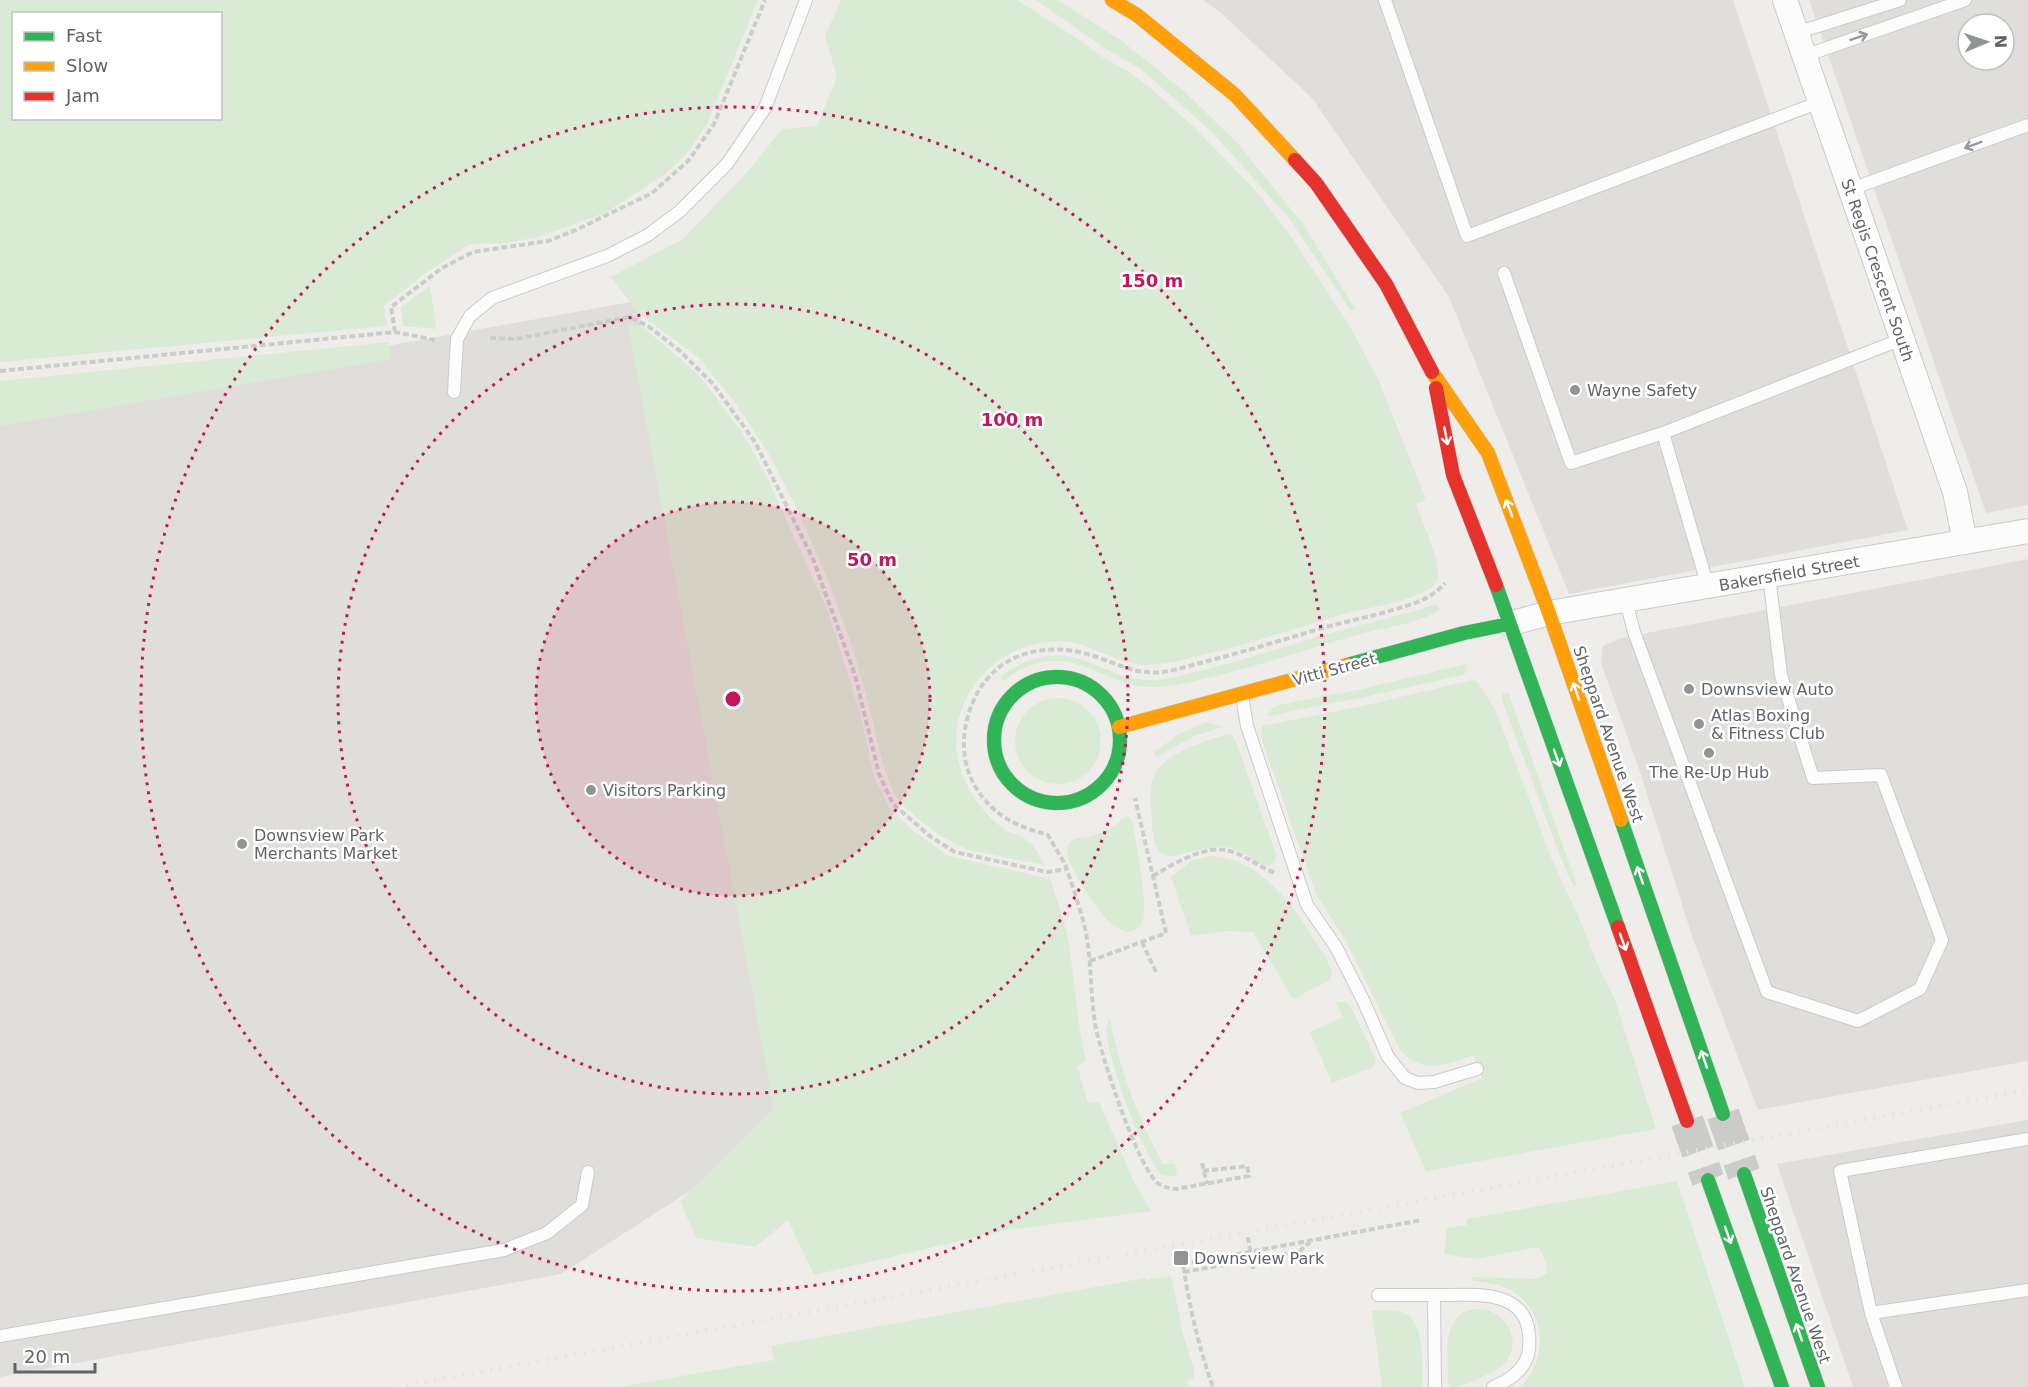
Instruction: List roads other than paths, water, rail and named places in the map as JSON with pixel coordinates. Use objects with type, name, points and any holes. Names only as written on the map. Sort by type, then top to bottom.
[{"type":"main road","name":"Sheppard Avenue West","points":[[1112,0],[1137,15],[1235,95],[1316,183],[1386,284],[1435,379],[1488,453],[1550,613],[1723,1114]]},
{"type":"main road","name":"Sheppard Avenue West","points":[[1435,379],[1453,475],[1492,573],[1687,1121]]},
{"type":"main road","name":"Vitti Street","points":[[1119,727],[1464,633],[1509,624]]},
{"type":"main road","points":[[1054,677],[1076,680],[1096,690],[1110,706],[1119,727],[1119,749],[1113,770],[1099,787],[1081,799],[1059,804],[1037,801],[1018,790],[1004,774],[995,753],[994,731],[1001,711],[1015,693],[1033,681],[1054,677]]},
{"type":"main road","name":"Sheppard Avenue West","points":[[1744,1174],[1818,1387]]},
{"type":"main road","points":[[1708,1180],[1782,1387]]},
{"type":"street","name":"St Regis Crescent South","points":[[1785,0],[1955,492],[1965,542]]},
{"type":"street","name":"Bakersfield Street","points":[[1550,613],[2028,531]]},
{"type":"street","name":"Vitti Street","points":[[1509,624],[1550,613]]},
{"type":"lane","points":[[454,392],[457,339],[470,316],[492,298],[607,256],[648,235],[680,211],[727,164],[765,108],[806,0]]},
{"type":"lane","points":[[1385,0],[1467,236],[1820,102]]},
{"type":"lane","points":[[1796,33],[1900,0]]},
{"type":"lane","points":[[1804,56],[1965,0]]},
{"type":"lane","points":[[1851,189],[2028,125]]},
{"type":"lane","points":[[1504,273],[1570,463],[1663,433],[1902,339]]},
{"type":"lane","points":[[1663,433],[1708,587]]},
{"type":"lane","points":[[1626,601],[1634,632],[1767,992],[1858,1021],[1920,989],[1942,940],[1881,775],[1813,778],[1781,675],[1769,576]]},
{"type":"lane","points":[[1242,694],[1247,726],[1307,905],[1336,947],[1364,1002],[1388,1057],[1405,1078],[1418,1083],[1434,1082],[1477,1069]]},
{"type":"lane","points":[[1896,1387],[1871,1313],[1840,1171],[2028,1139]]},
{"type":"lane","points":[[0,1336],[504,1250],[547,1233],[582,1205],[588,1172]]},
{"type":"lane","points":[[1871,1313],[2028,1290]]},
{"type":"lane","points":[[1378,1295],[1490,1296],[1514,1305],[1522,1314],[1528,1327],[1530,1339],[1528,1354],[1513,1378],[1493,1387]]},
{"type":"lane","points":[[1434,1295],[1435,1387]]},
{"type":"tunnel","points":[[1723,1114],[1744,1174]]},
{"type":"tunnel","points":[[1687,1121],[1708,1180]]},
{"type":"railway","points":[[397,1387],[2028,1090]]},
{"type":"place","name":"Wayne Safety","points":[[1575,390]]},
{"type":"place","name":"Downsview Auto","points":[[1689,689]]},
{"type":"place","name":"Atlas Boxing & Fitness Club","points":[[1699,724]]},
{"type":"place","name":"The Re-Up Hub","points":[[1709,753]]},
{"type":"place","name":"Visitors Parking","points":[[591,790]]},
{"type":"place","name":"Downsview Park Merchants Market","points":[[242,844]]},
{"type":"place","name":"Downsview Park","points":[[1181,1258]]}]
